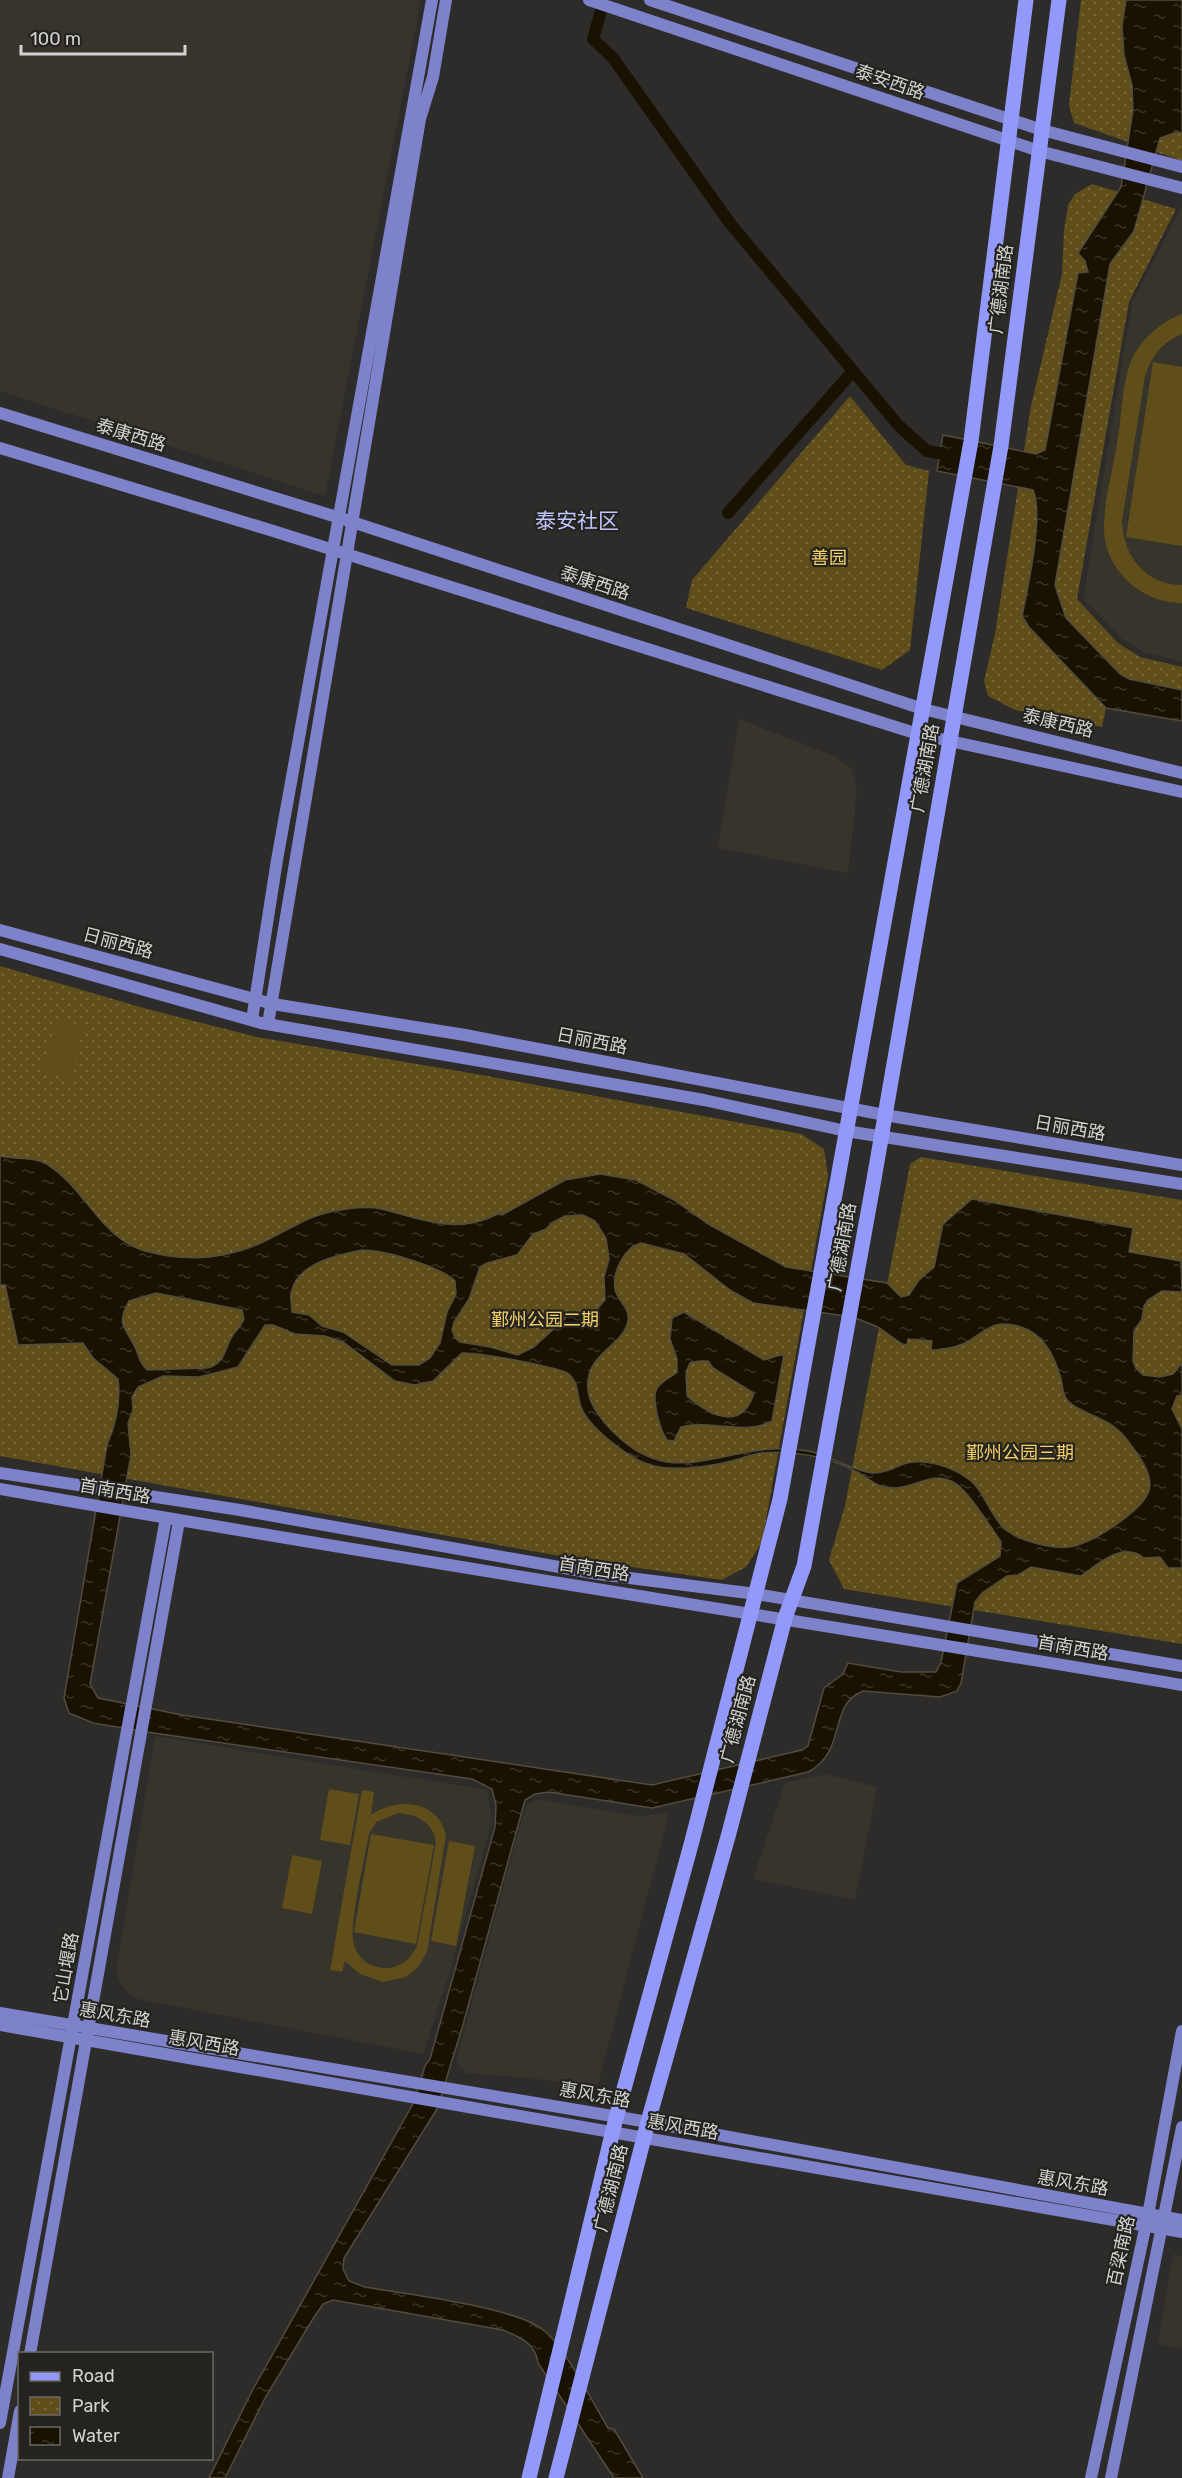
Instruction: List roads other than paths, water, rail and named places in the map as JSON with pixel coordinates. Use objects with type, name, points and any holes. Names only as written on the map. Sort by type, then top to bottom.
[{"type":"main road","name":"广德湖南路","points":[[529,2478],[615,2125],[692,1840],[780,1499],[971,441],[1026,0]]},
{"type":"main road","name":"广德湖南路","points":[[556,2478],[648,2122],[729,1833],[785,1618],[804,1566],[873,1185],[1001,446],[1059,0]]},
{"type":"street","points":[[252,1020],[257,1000],[277,860],[432,0]]},
{"type":"street","points":[[268,1024],[354,523],[420,119],[433,77],[446,0]]},
{"type":"street","name":"泰安西路","points":[[589,0],[1039,151],[1182,188]]},
{"type":"street","name":"泰安西路","points":[[650,0],[1042,130],[1182,167]]},
{"type":"street","name":"泰康西路","points":[[0,413],[340,518],[923,709],[1182,773]]},
{"type":"street","points":[[0,448],[348,554],[918,734],[1182,792]]},
{"type":"street","name":"日丽西路","points":[[0,930],[273,1004],[476,1037],[885,1115],[1182,1165]]},
{"type":"street","name":"日丽西路","points":[[0,949],[268,1024],[704,1100],[846,1131],[1182,1184]]},
{"type":"street","name":"首南西路","points":[[0,1473],[240,1510],[598,1574],[756,1594],[1182,1666]]},
{"type":"street","name":"首南西路","points":[[0,1489],[179,1521],[751,1612],[1182,1685]]},
{"type":"street","name":"它山堰路","points":[[0,2423],[166,1518]]},
{"type":"street","name":"它山堰路","points":[[30,2352],[179,1521]]},
{"type":"street","name":"惠风东路","points":[[0,2013],[88,2035],[446,2088],[615,2125],[648,2122],[1147,2220],[1163,2222],[1182,2220]]},
{"type":"street","points":[[0,2025],[72,2032]]},
{"type":"street","name":"百梁南路","points":[[1091,2478],[1147,2220],[1182,2031]]},
{"type":"street","name":"惠风西路","points":[[88,2035],[441,2102],[615,2125],[644,2138],[1147,2220]]},
{"type":"street","name":"百梁南路","points":[[1111,2478],[1182,2127]]},
{"type":"street","points":[[1163,2222],[1182,2232]]},
{"type":"street","points":[[8,2478],[18,2421]]},
{"type":"water","points":[[1126,0],[1182,0],[1182,133],[1177,132],[1160,138],[1134,231],[1110,264],[1055,585],[1066,618],[1120,674],[1129,679],[1182,690],[1182,721],[1106,708],[1029,627],[1022,616],[1036,533],[1036,501],[1033,490],[937,471],[943,435],[1036,454],[1045,450],[1078,273],[1088,272],[1085,261],[1078,253],[1121,187],[1133,110],[1132,85],[1124,55],[1122,26]]},
{"type":"water","points":[[0,1156],[43,1162],[73,1186],[116,1236],[145,1251],[175,1257],[204,1258],[232,1253],[261,1243],[318,1215],[365,1207],[426,1221],[469,1223],[500,1213],[502,1215],[565,1180],[600,1174],[636,1180],[786,1267],[887,1283],[901,1297],[909,1295],[918,1281],[934,1267],[943,1224],[972,1199],[1133,1228],[1129,1252],[1181,1261],[1182,1292],[1162,1291],[1148,1300],[1144,1306],[1142,1319],[1134,1331],[1133,1361],[1143,1375],[1160,1377],[1173,1374],[1182,1363],[1182,1395],[1177,1396],[1172,1409],[1182,1429],[1182,1568],[1168,1568],[1160,1557],[1144,1558],[1136,1553],[1128,1552],[1111,1556],[1081,1576],[1031,1567],[1018,1575],[1007,1576],[982,1593],[975,1602],[961,1683],[957,1691],[940,1697],[863,1691],[852,1698],[845,1707],[828,1752],[820,1763],[808,1772],[652,1808],[549,1792],[535,1794],[525,1800],[462,2028],[437,2109],[344,2258],[343,2269],[349,2281],[365,2287],[484,2308],[528,2321],[542,2329],[569,2361],[608,2428],[614,2429],[643,2478],[614,2478],[538,2363],[534,2350],[521,2338],[503,2330],[333,2300],[323,2304],[314,2317],[265,2398],[225,2478],[209,2478],[252,2391],[414,2102],[425,2066],[430,2059],[495,1827],[496,1805],[492,1789],[472,1779],[147,1732],[93,1723],[69,1713],[64,1698],[107,1445],[117,1413],[118,1379],[93,1358],[83,1343],[18,1345],[5,1285],[0,1285]],"holes":[[[583,1215],[595,1221],[606,1238],[609,1259],[604,1277],[605,1300],[596,1310],[569,1315],[534,1347],[518,1355],[460,1342],[455,1338],[452,1330],[454,1322],[469,1299],[480,1267],[517,1255],[533,1234],[546,1229],[553,1222],[565,1216]],[[641,1243],[684,1254],[730,1290],[753,1303],[853,1317],[878,1327],[902,1344],[907,1345],[908,1339],[932,1341],[931,1350],[961,1345],[998,1324],[1029,1330],[1042,1341],[1052,1355],[1059,1371],[1066,1399],[1078,1408],[1113,1426],[1136,1452],[1148,1473],[1149,1490],[1139,1506],[1115,1526],[1087,1542],[1075,1546],[1058,1547],[1027,1541],[1010,1533],[999,1523],[981,1492],[971,1481],[956,1471],[938,1464],[910,1463],[884,1472],[873,1473],[858,1470],[816,1453],[778,1449],[677,1463],[653,1459],[629,1446],[604,1422],[593,1406],[588,1388],[589,1375],[597,1359],[626,1328],[628,1315],[616,1293],[615,1276],[620,1262],[629,1250]],[[362,1250],[372,1251],[425,1265],[448,1275],[455,1281],[456,1294],[447,1312],[440,1343],[430,1358],[419,1365],[392,1365],[343,1332],[322,1326],[309,1315],[292,1312],[291,1293],[301,1274],[319,1262]],[[156,1293],[242,1310],[244,1319],[217,1364],[207,1368],[147,1370],[122,1321],[129,1301]],[[265,1325],[273,1325],[295,1334],[325,1336],[343,1342],[395,1381],[415,1385],[433,1381],[462,1353],[535,1364],[569,1374],[576,1385],[581,1407],[593,1425],[624,1451],[654,1466],[703,1467],[774,1452],[824,1459],[848,1467],[878,1485],[891,1488],[937,1478],[953,1482],[972,1500],[1001,1542],[1000,1556],[957,1583],[941,1662],[936,1672],[901,1672],[848,1663],[843,1674],[824,1688],[808,1746],[802,1750],[652,1785],[182,1715],[98,1698],[90,1684],[131,1455],[128,1423],[133,1410],[132,1397],[138,1387],[163,1376],[199,1377],[238,1367]]]},
{"type":"water","points":[[684,1312],[764,1360],[784,1354],[772,1421],[750,1427],[692,1425],[681,1427],[674,1441],[667,1440],[659,1421],[655,1398],[658,1387],[677,1372],[677,1359],[670,1339],[672,1318]],"holes":[[[708,1361],[713,1368],[754,1393],[749,1405],[742,1413],[725,1417],[715,1414],[687,1396],[686,1372],[690,1363]]]},
{"type":"waterway","points":[[604,0],[593,39],[613,58],[729,222],[899,426],[927,451],[956,456]]},
{"type":"waterway","points":[[728,513],[853,371]]},
{"type":"district","name":"泰安社区","points":[[577,520]]},
{"type":"park label","name":"善园","points":[[829,558]]},
{"type":"park label","name":"鄞州公园二期","points":[[545,1320]]},
{"type":"park label","name":"鄞州公园三期","points":[[1020,1453]]}]
